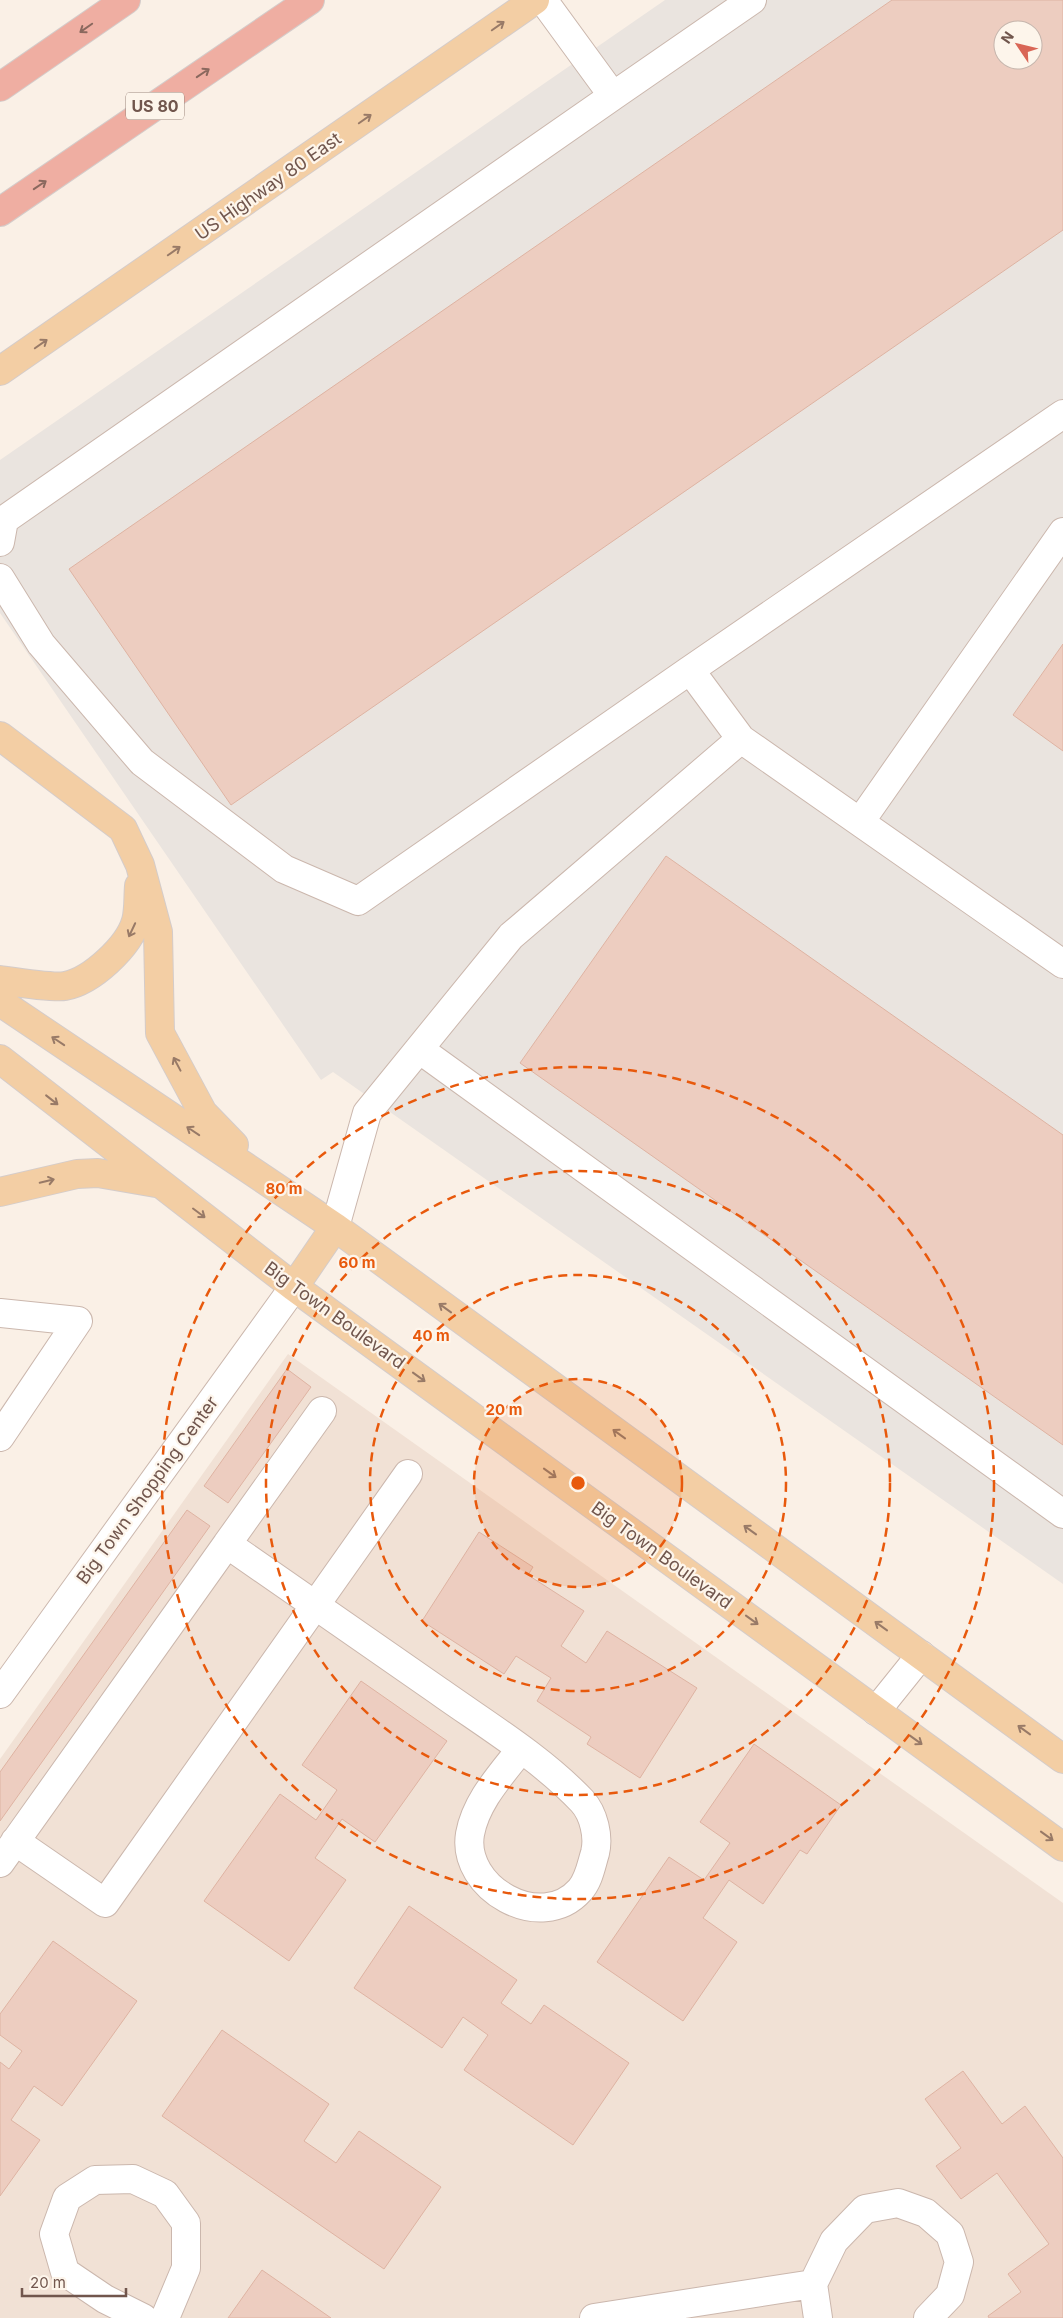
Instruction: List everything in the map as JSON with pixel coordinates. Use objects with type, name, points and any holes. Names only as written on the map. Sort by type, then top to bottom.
[{"type":"highway","points":[[0,87],[126,0]]},
{"type":"highway","name":"US 80","points":[[0,212],[310,0]]},
{"type":"main road","name":"US Highway 80 East","points":[[0,371],[535,0]]},
{"type":"main road","points":[[0,736],[123,829],[140,864],[158,932],[160,1033],[203,1113],[271,1184]]},
{"type":"main road","points":[[0,980],[64,986],[84,978],[99,968],[128,938],[137,920],[140,864]]},
{"type":"main road","points":[[0,1002],[335,1227],[1063,1759]]},
{"type":"main road","name":"Big Town Boulevard","points":[[0,1060],[294,1286],[1063,1848]]},
{"type":"main road","points":[[0,1192],[77,1174],[98,1173],[160,1184]]},
{"type":"main road","points":[[294,1286],[335,1227]]},
{"type":"lane","points":[[543,0],[613,96]]},
{"type":"lane","points":[[0,542],[4,520],[752,0]]},
{"type":"lane","points":[[0,578],[41,644],[142,762],[284,869],[358,901],[1063,414]]},
{"type":"lane","points":[[860,822],[1063,532]]},
{"type":"lane","points":[[690,670],[740,739],[1063,964]]},
{"type":"lane","points":[[335,1227],[368,1113],[510,936],[740,739]]},
{"type":"lane","points":[[419,1049],[1063,1514]]},
{"type":"lane","name":"Big Town Shopping Center","points":[[0,1694],[294,1286]]},
{"type":"lane","points":[[0,1313],[78,1321],[0,1437]]},
{"type":"lane","points":[[322,1411],[8,1852],[106,1904],[408,1474]]},
{"type":"lane","points":[[227,1544],[521,1749],[565,1783],[587,1806],[594,1825],[597,1845],[589,1874],[580,1890],[567,1900],[551,1908],[535,1908],[500,1894],[487,1884],[476,1870],[469,1853],[470,1833],[484,1798],[521,1749]]},
{"type":"lane","points":[[876,1711],[921,1655]]},
{"type":"lane","points":[[143,2318],[105,2299],[65,2272],[54,2234],[66,2198],[95,2180],[133,2179],[166,2194],[186,2223],[186,2268],[165,2318]]},
{"type":"lane","points":[[818,2318],[813,2284],[834,2241],[865,2209],[898,2202],[926,2213],[950,2234],[959,2262],[950,2295],[928,2318]]},
{"type":"lane","points":[[594,2318],[813,2284]]},
{"type":"shaded area","points":[[665,0],[1063,0],[1063,1584],[333,1072],[321,1080],[0,613],[0,460]]},
{"type":"shaded area","points":[[288,1354],[1063,1903],[1063,2318],[0,2318],[0,1759]]},
{"type":"building","points":[[892,0],[1063,0],[1063,230],[231,805],[69,569]]},
{"type":"building","points":[[1063,644],[1063,751],[1013,715]]},
{"type":"building","points":[[666,856],[1063,1135],[1063,1445],[520,1063]]},
{"type":"building","points":[[287,1369],[311,1387],[228,1503],[204,1486]]},
{"type":"building","points":[[187,1510],[210,1526],[0,1821],[0,1772]]},
{"type":"building","points":[[479,1532],[533,1567],[528,1575],[584,1611],[561,1646],[586,1663],[607,1631],[697,1688],[640,1778],[587,1744],[591,1737],[537,1701],[551,1678],[516,1656],[504,1674],[422,1621]]},
{"type":"building","points":[[361,1681],[447,1741],[375,1842],[342,1819],[315,1858],[346,1880],[289,1961],[204,1901],[280,1794],[316,1820],[337,1790],[302,1765]]},
{"type":"building","points":[[754,1744],[841,1805],[807,1854],[800,1850],[763,1904],[729,1880],[703,1918],[737,1942],[683,2021],[597,1962],[669,1857],[704,1880],[730,1843],[700,1822]]},
{"type":"building","points":[[409,1906],[517,1980],[501,2003],[531,2024],[544,2005],[629,2063],[573,2145],[464,2070],[488,2035],[463,2017],[442,2048],[354,1988]]},
{"type":"building","points":[[53,1941],[137,2001],[62,2106],[34,2086],[11,2120],[40,2140],[0,2196],[0,2062],[9,2069],[22,2051],[0,2035],[0,2014]]},
{"type":"building","points":[[222,2030],[329,2104],[304,2141],[336,2163],[359,2131],[441,2187],[384,2269],[162,2116]]},
{"type":"building","points":[[963,2071],[1002,2124],[1025,2106],[1063,2158],[1063,2318],[989,2318],[988,2316],[1021,2292],[1008,2274],[1049,2244],[997,2173],[961,2199],[936,2166],[961,2148],[925,2099]]},
{"type":"building","points":[[262,2270],[331,2318],[228,2318]]}]
